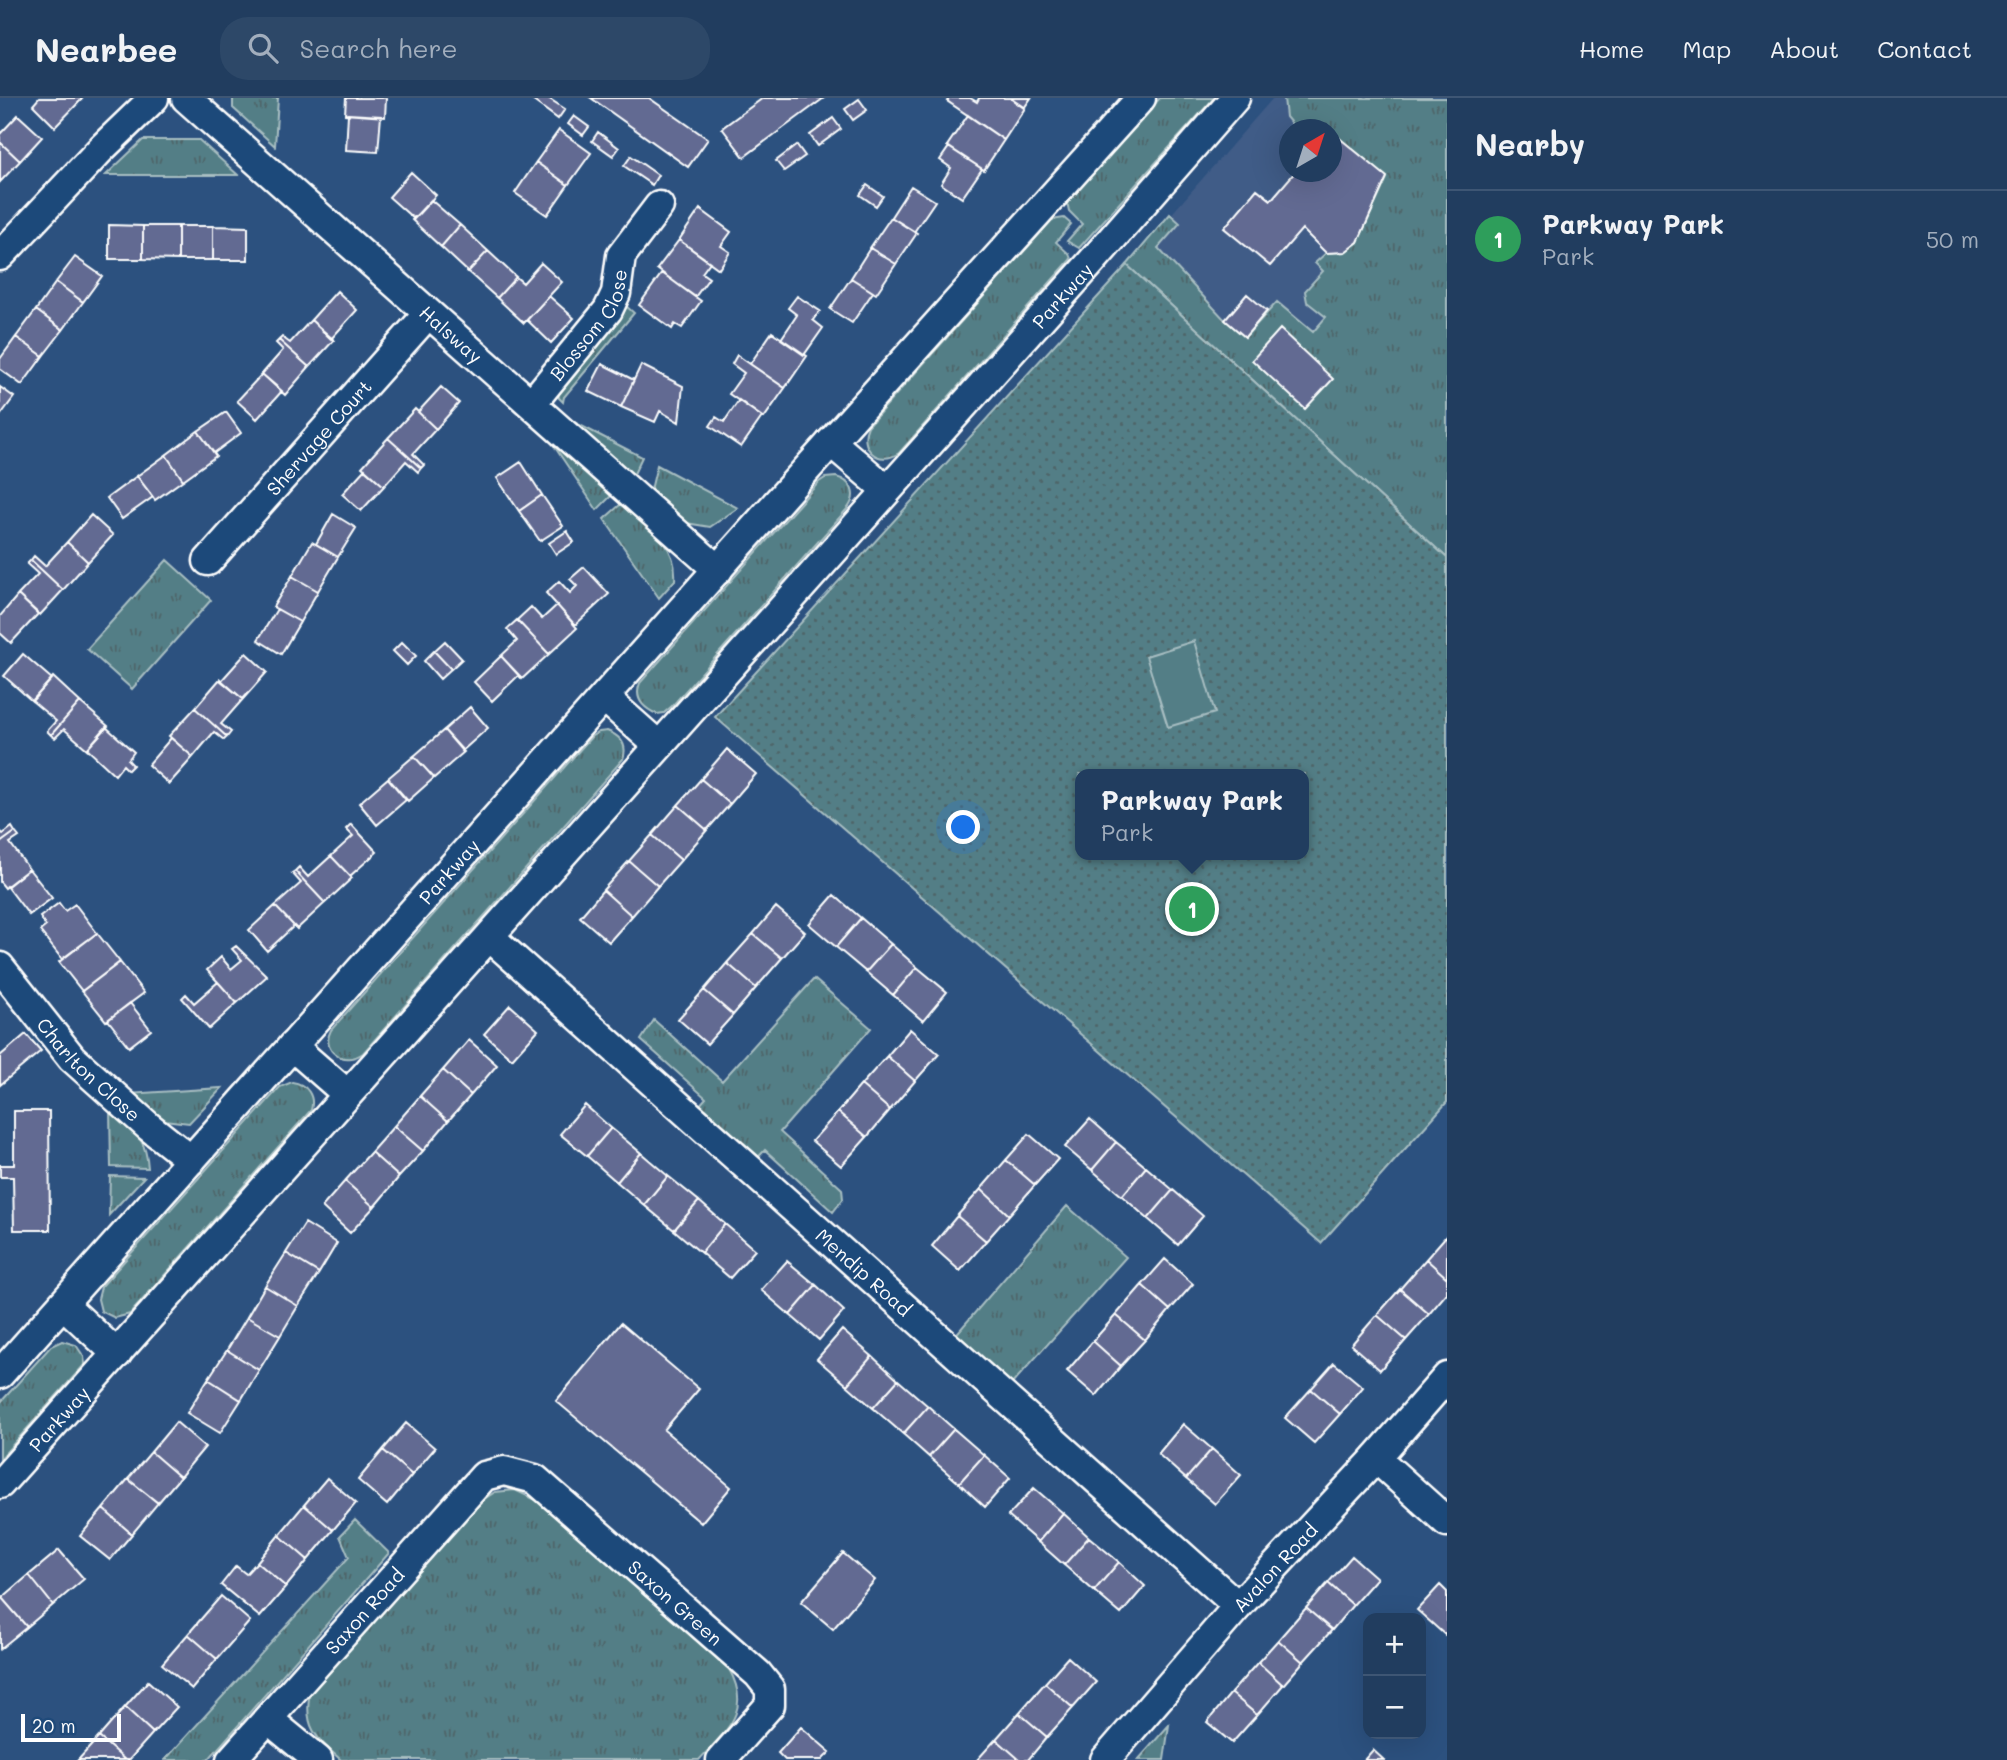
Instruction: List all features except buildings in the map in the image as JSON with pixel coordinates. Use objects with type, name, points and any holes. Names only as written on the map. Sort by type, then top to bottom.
[{"type":"street","points":[[0,256],[102,148],[154,98]]},
{"type":"street","name":"Halsway","points":[[186,98],[718,570]]},
{"type":"street","name":"Parkway","points":[[0,1374],[1141,98]]},
{"type":"street","name":"Parkway","points":[[0,1484],[1235,98]]},
{"type":"street","name":"Blossom Close","points":[[532,403],[608,310],[616,293],[621,256],[659,206]]},
{"type":"street","name":"Shervage Court","points":[[208,562],[428,314]]},
{"type":"street","points":[[831,442],[887,490]]},
{"type":"street","points":[[604,697],[658,745]]},
{"type":"street","name":"Mendip Road","points":[[490,937],[1238,1605]]},
{"type":"street","name":"Charlton Close","points":[[0,968],[72,1058],[148,1126],[191,1160]]},
{"type":"street","points":[[292,1046],[347,1094]]},
{"type":"street","points":[[63,1304],[117,1354]]},
{"type":"street","name":"Avalon Road","points":[[1105,1760],[1238,1605],[1376,1458],[1447,1377]]},
{"type":"street","points":[[1376,1458],[1447,1522]]},
{"type":"street","name":"Saxon Road","points":[[231,1760],[484,1476],[504,1471]]},
{"type":"street","name":"Saxon Green","points":[[504,1471],[535,1479],[758,1674],[770,1689],[770,1705],[721,1760]]},
{"type":"street","points":[[268,1718],[318,1760]]},
{"type":"shaded area","points":[[1273,98],[1447,98],[1447,558],[1127,265]]},
{"type":"green space","points":[[233,98],[278,98],[275,146],[233,108]]},
{"type":"green space","points":[[1160,98],[1214,98],[1079,248],[1067,241],[1082,224],[1069,211],[1067,202]]},
{"type":"green space","points":[[1284,98],[1447,98],[1447,558],[1127,265],[1170,214],[1180,223],[1158,248],[1225,320],[1245,337],[1277,302],[1313,332],[1326,317],[1307,302],[1305,291],[1323,271],[1315,263],[1326,253],[1345,252],[1358,242],[1387,178],[1342,140],[1342,119],[1286,117]]},
{"type":"green space","points":[[143,140],[199,140],[238,175],[106,175]]},
{"type":"green space","points":[[1064,218],[1071,224],[1056,242],[1071,259],[899,453],[884,458],[872,453],[866,441],[868,426],[1052,220]]},
{"type":"green space","points":[[1127,265],[1447,558],[1447,1102],[1321,1243],[715,717]]},
{"type":"green space","points":[[626,306],[634,313],[564,397],[563,402],[558,393],[619,319]]},
{"type":"green space","points":[[568,419],[642,457],[632,478]]},
{"type":"green space","points":[[550,440],[612,495],[597,510]]},
{"type":"green space","points":[[657,465],[738,508],[710,527],[686,523],[650,494]]},
{"type":"green space","points":[[836,477],[852,489],[853,498],[848,508],[672,706],[664,713],[657,714],[648,709],[639,698],[640,683],[819,482],[825,478]]},
{"type":"green space","points":[[621,504],[659,536],[671,555],[675,580],[659,598],[604,519]]},
{"type":"green space","points":[[167,560],[211,600],[132,689],[87,649]]},
{"type":"green space","points":[[1194,641],[1215,713],[1168,727],[1146,656]]},
{"type":"green space","points":[[607,731],[622,742],[623,759],[363,1053],[348,1058],[336,1055],[329,1044],[331,1030],[592,736]]},
{"type":"green space","points":[[814,979],[871,1028],[780,1132],[842,1189],[843,1199],[833,1212],[765,1150],[748,1168],[690,1116],[706,1098],[641,1040],[654,1020],[722,1081]]},
{"type":"green space","points":[[292,1082],[302,1085],[309,1092],[311,1110],[130,1314],[115,1318],[101,1311],[98,1299],[101,1287],[280,1087]]},
{"type":"green space","points":[[222,1088],[189,1123],[164,1120],[127,1094]]},
{"type":"green space","points":[[110,1109],[137,1134],[147,1157],[148,1168],[111,1167]]},
{"type":"green space","points":[[110,1176],[144,1177],[109,1215]]},
{"type":"green space","points":[[1067,1206],[1126,1257],[1002,1395],[947,1345]]},
{"type":"green space","points":[[62,1341],[76,1345],[85,1364],[0,1459],[0,1403],[51,1346]]},
{"type":"green space","points":[[515,1490],[536,1500],[729,1669],[736,1684],[737,1709],[727,1729],[699,1760],[341,1760],[318,1738],[308,1714],[310,1692],[478,1503],[495,1492]]},
{"type":"green space","points":[[355,1520],[389,1553],[208,1760],[165,1760],[349,1557],[340,1536]]},
{"type":"green space","points":[[1169,1725],[1164,1760],[1138,1760]]},
{"type":"place","name":"Parkway Park","points":[[1192,909]]}]
